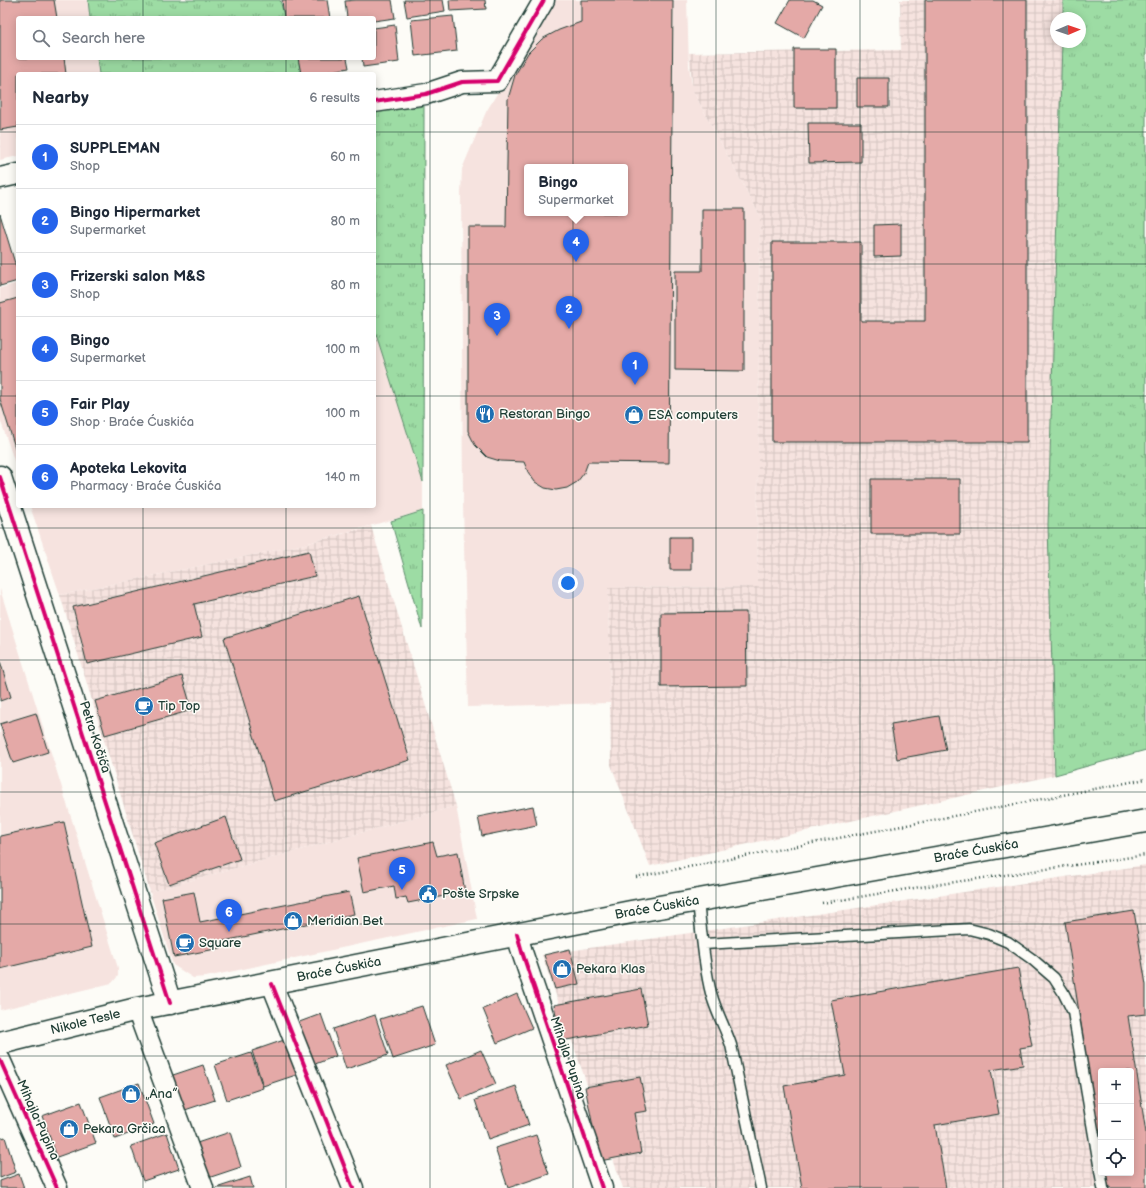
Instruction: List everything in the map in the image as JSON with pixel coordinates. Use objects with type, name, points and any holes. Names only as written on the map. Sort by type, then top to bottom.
[{"type":"main road","name":"Petra Kočića","points":[[0,476],[170,1003]]},
{"type":"main road","name":"Braće Ćuskića","points":[[170,1003],[698,900],[1146,821]]},
{"type":"main road","name":"Nikole Tesle","points":[[0,1043],[136,1009],[170,1003]]},
{"type":"street","points":[[376,102],[426,94],[462,82],[497,81],[544,0]]},
{"type":"street","points":[[0,178],[16,174]]},
{"type":"street","name":"Mihajla Pupina","points":[[518,934],[522,952],[602,1188]]},
{"type":"street","points":[[272,984],[353,1188]]},
{"type":"street","points":[[136,1009],[204,1188]]},
{"type":"street","name":"Mihajla Pupina","points":[[0,1060],[57,1188]]},
{"type":"lane","points":[[698,900],[710,991],[716,1012],[724,1025],[731,1045],[761,1188]]},
{"type":"lane","points":[[704,944],[970,929],[989,934],[1008,942],[1054,978],[1073,1012],[1103,1188]]},
{"type":"path","points":[[636,877],[1146,779]]},
{"type":"path","points":[[818,904],[920,887],[1146,855]]},
{"type":"shaded area","points":[[0,0],[88,0],[90,16],[16,16],[16,60],[97,60],[99,72],[16,72],[16,156],[0,160]]},
{"type":"shaded area","points":[[553,0],[687,0],[689,66],[693,91],[760,216],[757,587],[608,588],[610,703],[468,707],[463,504],[462,169],[486,112]]},
{"type":"shaded area","points":[[900,0],[1063,0],[1063,12],[1050,12],[1050,48],[1062,48],[1048,525],[1055,775],[650,866],[611,765],[608,588],[757,587],[760,216],[693,91],[689,53],[901,50]]},
{"type":"shaded area","points":[[16,284],[16,466],[0,419],[0,288]]},
{"type":"shaded area","points":[[376,334],[423,482],[423,511],[305,544],[60,595],[31,508],[376,508]]},
{"type":"shaded area","points":[[371,526],[456,806],[150,892],[60,595],[305,544]]},
{"type":"shaded area","points":[[0,589],[118,968],[118,976],[112,983],[0,1010]]},
{"type":"shaded area","points":[[456,806],[477,919],[206,977],[193,978],[173,965],[150,892]]},
{"type":"shaded area","points":[[1146,865],[1146,1188],[623,1188],[542,955]]},
{"type":"green space","points":[[88,0],[280,0],[284,16],[90,16]]},
{"type":"green space","points":[[1063,0],[1146,0],[1146,750],[1055,775],[1048,525],[1062,48],[1086,48],[1086,12],[1063,12]]},
{"type":"green space","points":[[97,60],[298,60],[302,72],[99,72]]},
{"type":"green space","points":[[424,106],[423,482],[376,334],[376,113]]},
{"type":"green space","points":[[423,511],[422,629],[391,521]]},
{"type":"building","points":[[0,0],[54,0],[57,16],[16,16],[16,60],[64,60],[66,72],[16,72],[16,127],[0,130]]},
{"type":"building","points":[[282,0],[327,0],[330,16],[284,16]]},
{"type":"building","points":[[392,0],[395,18],[376,21],[376,16],[347,16],[345,1]]},
{"type":"building","points":[[404,0],[443,0],[445,11],[407,17]]},
{"type":"building","points":[[449,0],[485,0],[486,9],[450,11]]},
{"type":"building","points":[[581,0],[673,0],[669,463],[588,462],[584,473],[577,482],[567,488],[556,490],[545,488],[535,482],[528,472],[524,462],[500,461],[487,457],[475,445],[468,431],[468,227],[506,227],[508,99],[515,75],[528,53],[542,39],[559,30],[581,22]]},
{"type":"building","points":[[790,0],[813,0],[822,5],[804,38],[777,23]]},
{"type":"building","points":[[925,0],[1027,0],[1027,442],[772,442],[772,242],[861,242],[861,321],[925,321]]},
{"type":"building","points":[[453,16],[457,51],[415,56],[411,20]]},
{"type":"building","points":[[395,25],[399,62],[363,67],[362,60],[376,60],[376,28]]},
{"type":"building","points":[[794,49],[836,49],[836,108],[794,108]]},
{"type":"building","points":[[298,60],[347,60],[349,68],[326,72],[301,72]]},
{"type":"building","points":[[857,78],[889,78],[889,107],[857,107]]},
{"type":"building","points":[[808,123],[861,123],[861,162],[809,163]]},
{"type":"building","points":[[702,209],[744,209],[744,371],[675,370],[675,271],[702,271]]},
{"type":"building","points":[[0,214],[16,266],[16,282],[0,286]]},
{"type":"building","points":[[901,224],[901,256],[874,257],[874,225]]},
{"type":"building","points":[[16,299],[16,451],[0,399],[0,303]]},
{"type":"building","points":[[871,479],[960,479],[960,534],[871,534]]},
{"type":"building","points":[[670,537],[691,537],[691,570],[670,570]]},
{"type":"building","points":[[309,551],[315,576],[194,604],[202,637],[87,664],[73,607]]},
{"type":"building","points":[[359,596],[410,760],[274,801],[224,638]]},
{"type":"building","points":[[746,612],[747,686],[661,687],[661,613]]},
{"type":"building","points":[[0,661],[11,697],[0,701]]},
{"type":"building","name":"Tip Top","points":[[182,676],[192,710],[105,735],[95,701]]},
{"type":"building","points":[[36,713],[48,752],[13,763],[0,724]]},
{"type":"building","points":[[939,716],[946,750],[897,759],[891,724]]},
{"type":"building","points":[[533,806],[537,825],[482,836],[478,817]]},
{"type":"building","points":[[226,817],[240,859],[169,884],[154,843]]},
{"type":"building","points":[[64,822],[92,947],[0,969],[0,836]]},
{"type":"building","points":[[433,842],[437,856],[458,852],[465,892],[408,903],[406,897],[396,899],[394,886],[364,892],[357,858]]},
{"type":"building","points":[[194,892],[200,922],[349,892],[354,914],[219,942],[221,948],[174,957],[162,898]]},
{"type":"building","points":[[1134,911],[1146,985],[1146,1014],[1128,1016],[1146,1133],[1146,1188],[1106,1188],[1104,1176],[1134,1176],[1134,1068],[1098,1068],[1098,1135],[1065,922]]},
{"type":"building","name":"Pekara Klas","points":[[570,949],[579,984],[555,989],[544,955]]},
{"type":"building","points":[[1018,968],[1032,1046],[1020,1048],[1023,1065],[991,1070],[999,1114],[935,1125],[946,1188],[802,1188],[784,1086],[845,1075],[831,1000]]},
{"type":"building","points":[[641,989],[648,1025],[561,1041],[554,1005]]},
{"type":"building","points":[[517,994],[532,1028],[497,1043],[483,1009]]},
{"type":"building","points":[[422,1006],[435,1045],[393,1059],[380,1019]]},
{"type":"building","points":[[321,1014],[336,1056],[310,1066],[294,1024]]},
{"type":"building","points":[[375,1015],[388,1055],[346,1069],[333,1029]]},
{"type":"building","points":[[287,1039],[299,1074],[263,1086],[252,1051]]},
{"type":"building","points":[[481,1050],[496,1084],[461,1099],[446,1065]]},
{"type":"building","points":[[251,1053],[263,1088],[227,1100],[215,1065]]},
{"type":"building","points":[[203,1065],[215,1100],[179,1112],[167,1077]]},
{"type":"building","points":[[640,1077],[647,1111],[634,1113],[641,1153],[600,1161],[585,1087]]},
{"type":"building","points":[[139,1083],[154,1124],[115,1139],[100,1097]]},
{"type":"building","points":[[516,1086],[529,1125],[488,1139],[475,1100]]},
{"type":"building","name":"Pekara Grčica","points":[[81,1102],[96,1143],[57,1157],[42,1116]]},
{"type":"building","points":[[230,1132],[241,1167],[205,1179],[194,1144]]},
{"type":"building","points":[[167,1133],[179,1169],[143,1181],[131,1146]]},
{"type":"building","points":[[536,1135],[549,1174],[508,1188],[495,1148]]},
{"type":"building","points":[[5,1137],[16,1172],[0,1178],[0,1139]]},
{"type":"building","points":[[19,1174],[24,1188],[0,1188],[0,1181]]},
{"type":"building","points":[[250,1177],[253,1188],[216,1188]]},
{"type":"cycle path","points":[[376,102],[426,94],[462,82],[497,81],[544,0]]},
{"type":"cycle path","points":[[0,477],[170,1003]]},
{"type":"cycle path","points":[[517,934],[602,1188]]},
{"type":"cycle path","points":[[272,984],[353,1188]]},
{"type":"cycle path","points":[[0,1060],[57,1188]]},
{"type":"place","name":"Bingo","points":[[576,262]]},
{"type":"place","name":"Bingo Hipermarket","points":[[569,329]]},
{"type":"place","name":"Frizerski salon M&S","points":[[497,336]]},
{"type":"place","name":"SUPPLEMAN","points":[[635,385]]},
{"type":"place","name":"Restoran Bingo","points":[[485,414]]},
{"type":"place","name":"ESA computers","points":[[634,415]]},
{"type":"place","name":"Tip Top","points":[[144,706]]},
{"type":"place","name":"Fair Play","points":[[402,890]]},
{"type":"place","name":"Pošte Srpske","points":[[428,894]]},
{"type":"place","name":"Meridian Bet","points":[[293,921]]},
{"type":"place","name":"Apoteka Lekovita","points":[[229,932]]},
{"type":"place","name":"Square","points":[[185,943]]},
{"type":"place","name":"Pekara Klas","points":[[562,969]]},
{"type":"place","name":"„Ana”","points":[[131,1094]]},
{"type":"place","name":"Pekara Grčica","points":[[69,1129]]}]
